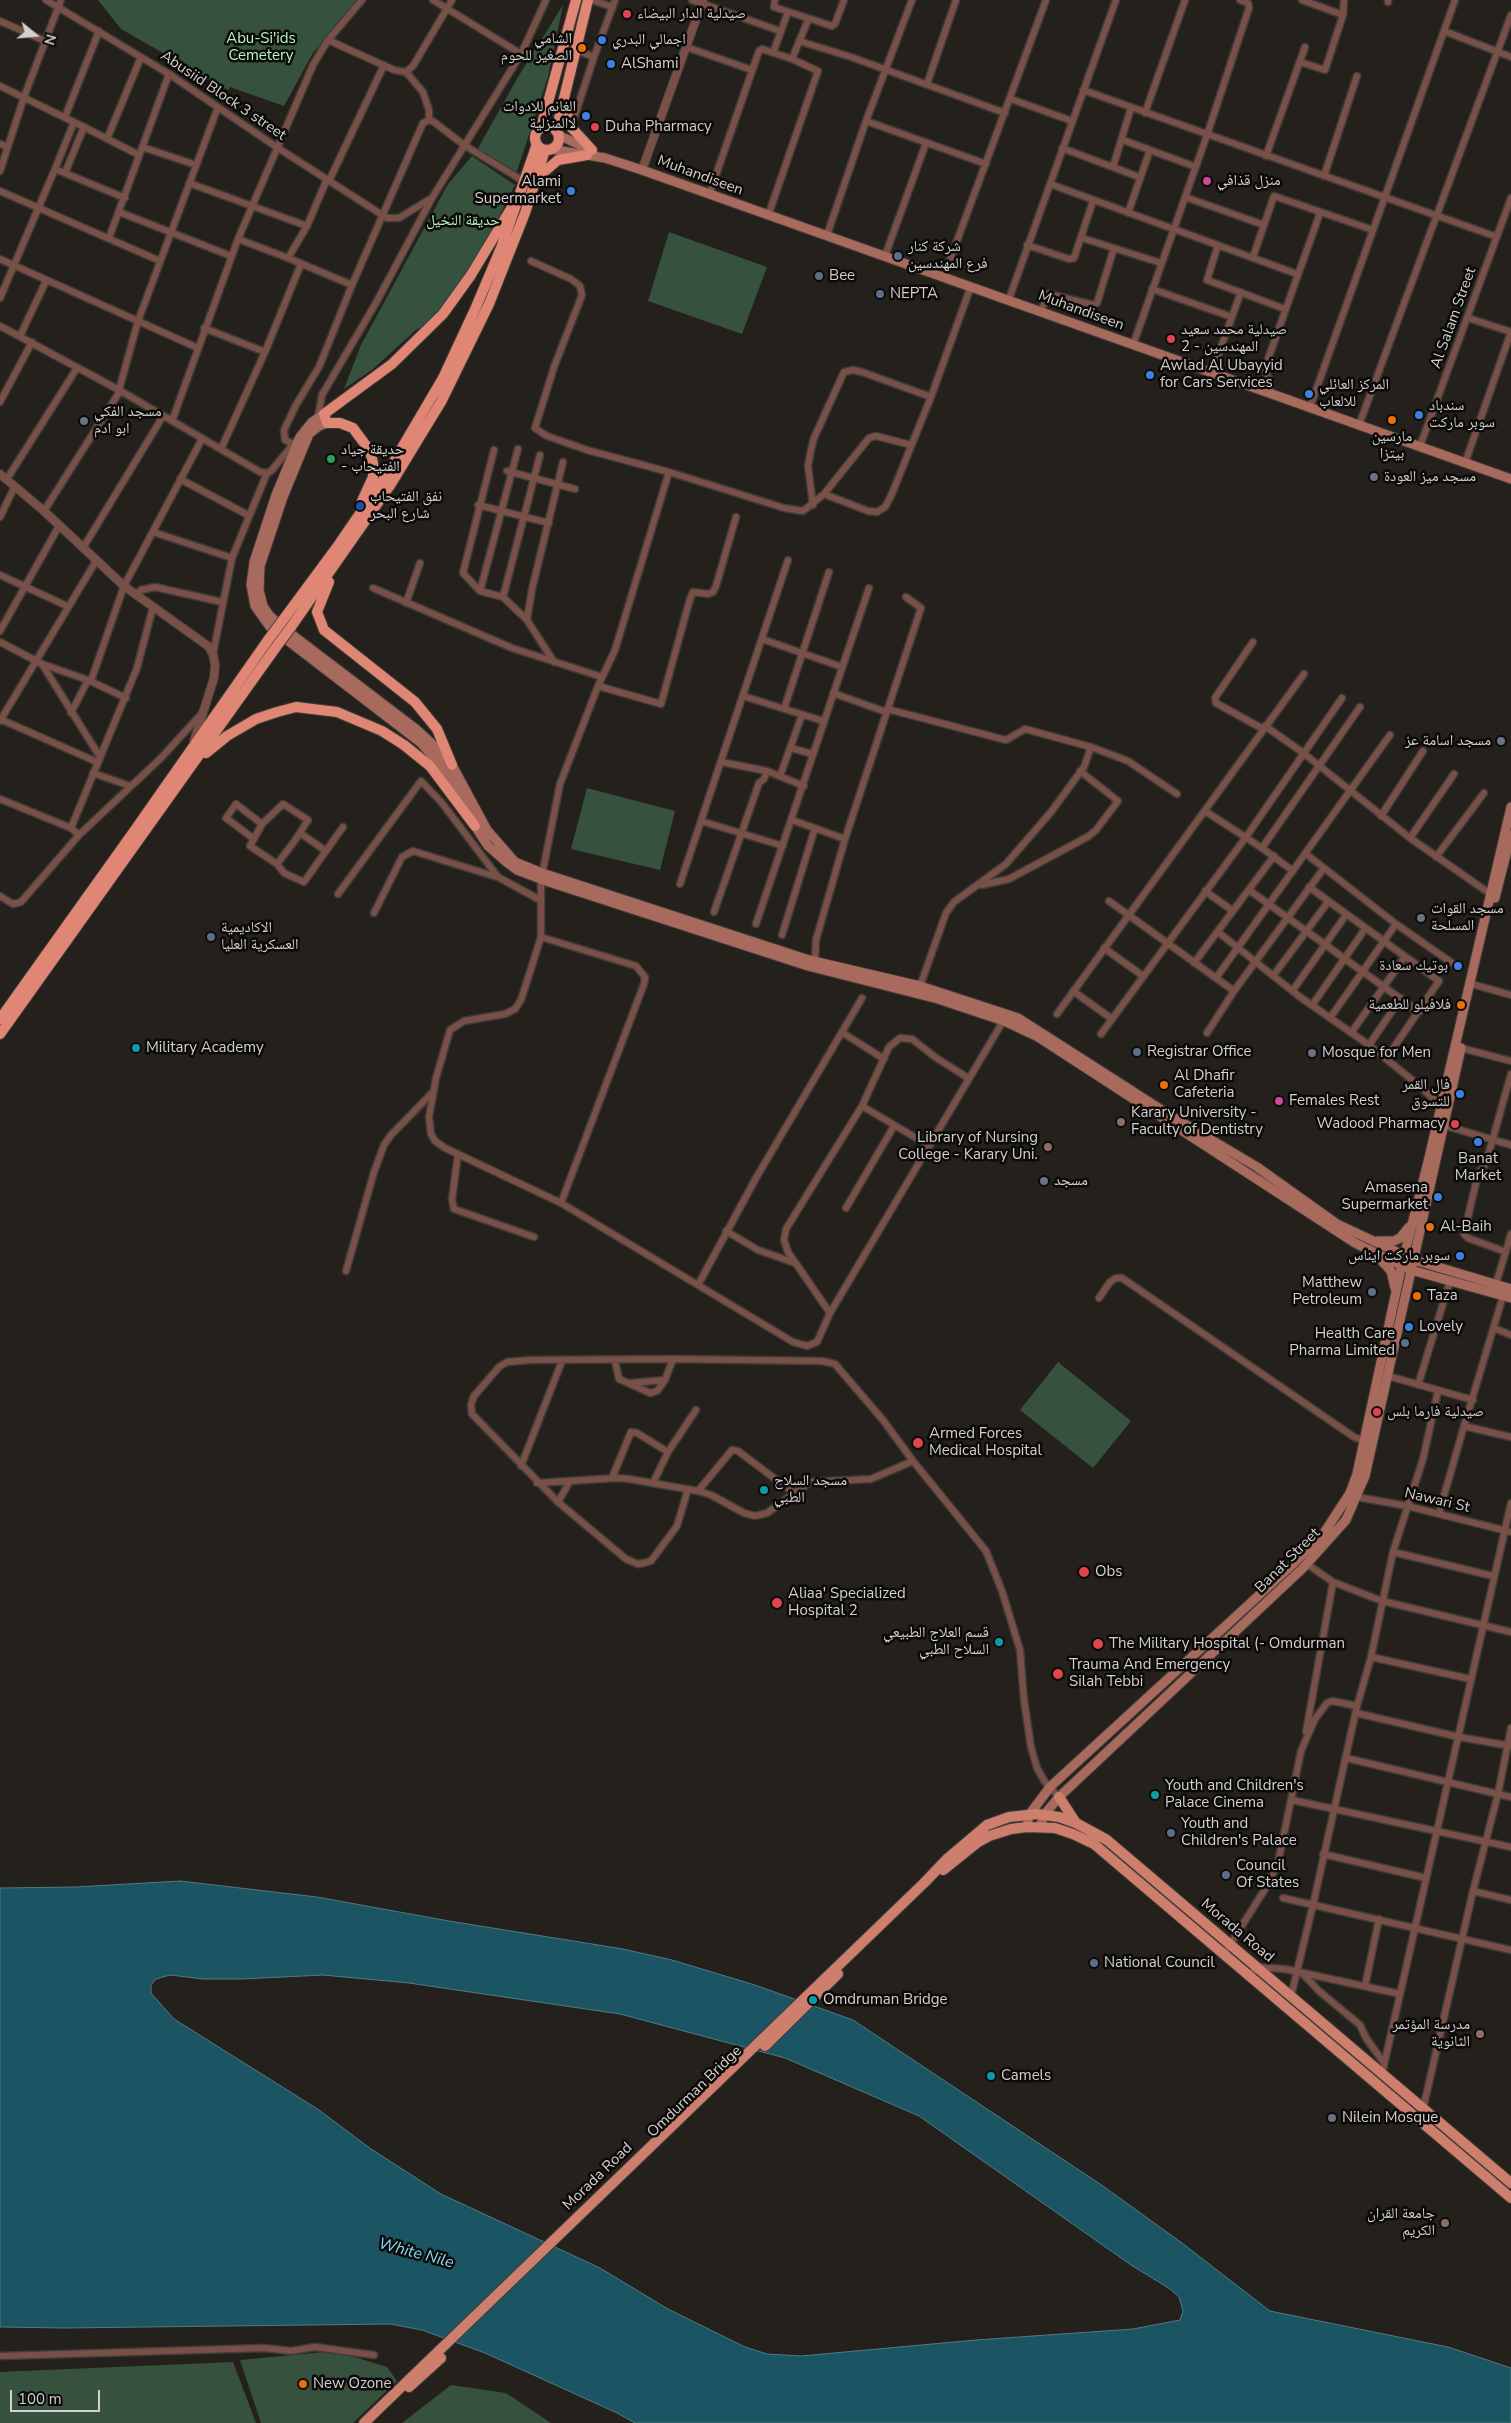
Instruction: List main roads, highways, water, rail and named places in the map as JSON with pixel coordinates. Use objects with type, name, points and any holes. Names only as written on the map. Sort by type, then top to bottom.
[{"type":"highway","points":[[541,128],[576,0]]},
{"type":"highway","points":[[287,623],[407,441],[442,378],[489,279],[525,182],[544,148],[557,144],[562,101],[589,0]]},
{"type":"highway","points":[[536,180],[558,160],[589,152],[571,127],[562,101]]},
{"type":"highway","points":[[0,1019],[191,750],[349,545],[417,443],[465,356],[511,252],[536,180],[544,148],[536,133],[541,128],[548,126],[557,133]]},
{"type":"highway","points":[[323,418],[392,364],[443,314],[472,275],[520,195]]},
{"type":"highway","points":[[323,418],[353,428],[367,444],[372,457],[373,476],[351,525]]},
{"type":"highway","points":[[349,545],[319,604],[317,612],[324,630],[415,702],[437,729],[452,765]]},
{"type":"highway","points":[[0,1034],[197,759],[272,643]]},
{"type":"highway","points":[[197,759],[227,736],[256,719],[296,707],[337,712],[382,730],[411,750],[436,774],[475,826]]},
{"type":"main road","points":[[557,133],[589,152]]},
{"type":"main road","points":[[544,148],[589,152]]},
{"type":"main road","name":"Muhandiseen","points":[[589,152],[944,276],[1511,479]]},
{"type":"main road","points":[[323,418],[300,437],[276,495],[254,562],[251,585],[255,606],[270,628],[421,743],[442,768],[461,797],[475,826],[488,846],[517,870],[815,961],[920,986],[1005,1017],[1166,1117],[1312,1217],[1374,1253],[1402,1264],[1411,1270],[1450,1281],[1494,1289],[1511,1289]]},
{"type":"main road","points":[[323,418],[309,434],[283,497],[260,566],[259,590],[263,606],[269,615],[282,627],[416,729],[452,765],[486,830],[498,845],[516,862],[542,877],[825,972],[920,993],[1005,1017]]},
{"type":"main road","points":[[1438,1267],[1420,1252],[1416,1227],[1428,1162],[1460,1048],[1475,985],[1511,808]]},
{"type":"main road","points":[[1367,1240],[1394,1241],[1416,1227],[1443,1125],[1443,1108],[1493,895],[1510,847],[1511,835]]},
{"type":"main road","points":[[1166,1117],[1257,1167],[1337,1224],[1367,1240],[1414,1260],[1438,1267],[1494,1289],[1507,1297]]},
{"type":"main road","name":"Banat Street","points":[[1044,1815],[1059,1797],[1307,1564],[1346,1520],[1365,1476],[1368,1443],[1402,1264],[1416,1227]]},
{"type":"main road","name":"Banat Street","points":[[1027,1827],[1029,1815],[1050,1787],[1248,1607],[1324,1533],[1350,1493],[1368,1443],[1388,1376],[1414,1260],[1416,1227]]},
{"type":"main road","points":[[1374,1253],[1392,1272],[1396,1295]]},
{"type":"main road","points":[[1059,1797],[1076,1823]]},
{"type":"main road","name":"Morada Road","points":[[820,1982],[837,1958],[853,1952],[948,1858],[986,1825],[1004,1818],[1029,1815],[1044,1815],[1076,1823],[1107,1840],[1227,1949],[1250,1976],[1511,2198]]},
{"type":"main road","points":[[1040,1827],[1044,1815]]},
{"type":"main road","name":"Morada Road","points":[[924,1883],[978,1842],[1000,1832],[1027,1827],[1040,1827],[1056,1828],[1073,1834],[1100,1848],[1227,1949],[1256,1967],[1511,2183]]},
{"type":"main road","name":"Omdurman Bridge","points":[[364,2423],[394,2393],[400,2381],[428,2361],[820,1982]]},
{"type":"water","name":"White Nile","points":[[180,1881],[317,1897],[449,1921],[623,1949],[672,1960],[755,1985],[853,2020],[1103,2186],[1182,2243],[1270,2311],[1448,2347],[1511,2368],[1511,2423],[635,2423],[485,2353],[422,2330],[390,2324],[0,2327],[0,1888],[76,1887]],"holes":[[[170,1975],[203,1979],[323,1975],[409,1983],[620,2014],[785,2058],[919,2116],[1131,2265],[1170,2289],[1179,2297],[1183,2311],[1180,2320],[1133,2329],[976,2340],[801,2356],[767,2354],[745,2347],[668,2309],[600,2268],[441,2194],[371,2149],[319,2110],[174,2019],[151,1993],[151,1985],[156,1979]]]},
{"type":"place","name":"صيدلية الدار البيضاء","points":[[627,14]]},
{"type":"place","name":"اجمالي البدري","points":[[602,40]]},
{"type":"place","name":"الشامي الصغير للحوم","points":[[582,48]]},
{"type":"place","name":"AlShami","points":[[611,64]]},
{"type":"place","name":"الغانم للادوات لاالمنزلية","points":[[586,116]]},
{"type":"place","name":"Duha Pharmacy","points":[[595,127]]},
{"type":"place","name":"منزل قذافي","points":[[1207,181]]},
{"type":"place","name":"Alami Supermarket","points":[[571,191]]},
{"type":"place","name":"شركة كنار فرع المهندسين","points":[[898,256]]},
{"type":"place","name":"Bee","points":[[819,276]]},
{"type":"place","name":"NEPTA","points":[[880,294]]},
{"type":"place","name":"صيدلية محمد سعيد 2 - المهندسين","points":[[1171,339]]},
{"type":"place","name":"Awlad Al Ubayyid for Cars Services","points":[[1150,375]]},
{"type":"place","name":"المركز العائلي للالعاب","points":[[1309,394]]},
{"type":"place","name":"سندباد سوبر ماركت","points":[[1419,415]]},
{"type":"place","name":"مارسين بيتزا","points":[[1392,420]]},
{"type":"place","name":"مسجد الفكي ابو ادم","points":[[84,421]]},
{"type":"place","name":"حديقة جياد - الفتيحاب","points":[[331,459]]},
{"type":"place","name":"مسجد ميز العودة","points":[[1374,477]]},
{"type":"place","name":"نفق الفتيحاب شارع البحر","points":[[360,506]]},
{"type":"place","name":"مسجد اسامة عز","points":[[1501,741]]},
{"type":"place","name":"مسجد القوات المسلحة","points":[[1421,918]]},
{"type":"place","name":"الاكاديمية العسكرية العليا","points":[[211,937]]},
{"type":"place","name":"بوتيك سعادة","points":[[1458,966]]},
{"type":"place","name":"فلافيلو للطعمية","points":[[1461,1005]]},
{"type":"place","name":"Military Academy","points":[[136,1048]]},
{"type":"place","name":"Registrar Office","points":[[1137,1052]]},
{"type":"place","name":"Mosque for Men","points":[[1312,1053]]},
{"type":"place","name":"Al Dhafir Cafeteria","points":[[1164,1085]]},
{"type":"place","name":"فال القمر للتسوق","points":[[1460,1094]]},
{"type":"place","name":"Females Rest","points":[[1279,1101]]},
{"type":"place","name":"Karary University - Faculty of Dentistry","points":[[1121,1122]]},
{"type":"place","name":"Wadood Pharmacy","points":[[1455,1124]]},
{"type":"place","name":"Banat Market","points":[[1478,1142]]},
{"type":"place","name":"Library of Nursing College - Karary Uni.","points":[[1048,1147]]},
{"type":"place","name":"مسجد","points":[[1044,1181]]},
{"type":"place","name":"Amasena Supermarket","points":[[1438,1197]]},
{"type":"place","name":"Al-Baih","points":[[1430,1227]]},
{"type":"place","name":"سوبر ماركت ايناس","points":[[1460,1256]]},
{"type":"place","name":"Matthew Petroleum","points":[[1372,1292]]},
{"type":"place","name":"Taza","points":[[1417,1296]]},
{"type":"place","name":"Lovely","points":[[1409,1327]]},
{"type":"place","name":"Health Care Pharma Limited","points":[[1405,1343]]},
{"type":"place","name":"صيدلية فارما بلس","points":[[1377,1412]]},
{"type":"place","name":"Armed Forces Medical Hospital","points":[[918,1443]]},
{"type":"place","name":"مسجد السلاح الطبي","points":[[764,1490]]},
{"type":"place","name":"Obs","points":[[1084,1572]]},
{"type":"place","name":"Aliaa' Specialized Hospital 2","points":[[777,1603]]},
{"type":"place","name":"قسم العلاج الطبيعي السلاح الطبي","points":[[999,1642]]},
{"type":"place","name":"The Military Hospital (- Omdurman","points":[[1098,1644]]},
{"type":"place","name":"Trauma And Emergency Silah Tebbi","points":[[1058,1674]]},
{"type":"place","name":"Youth and Children's Palace Cinema","points":[[1155,1795]]},
{"type":"place","name":"Youth and Children's Palace","points":[[1171,1833]]},
{"type":"place","name":"Council Of States","points":[[1226,1875]]},
{"type":"place","name":"National Council","points":[[1094,1963]]},
{"type":"place","name":"Omdruman Bridge","points":[[813,2000]]},
{"type":"place","name":"مدرسة المؤتمر الثانوية","points":[[1480,2034]]},
{"type":"place","name":"Camels","points":[[991,2076]]},
{"type":"place","name":"Nilein Mosque","points":[[1332,2118]]},
{"type":"place","name":"جامعة القران الكريم","points":[[1445,2223]]},
{"type":"place","name":"New Ozone","points":[[303,2384]]},
{"type":"park label","name":"Abu-Si'ids Cemetery","points":[[261,48]]},
{"type":"park label","name":"حديقة النخيل","points":[[463,221]]}]
